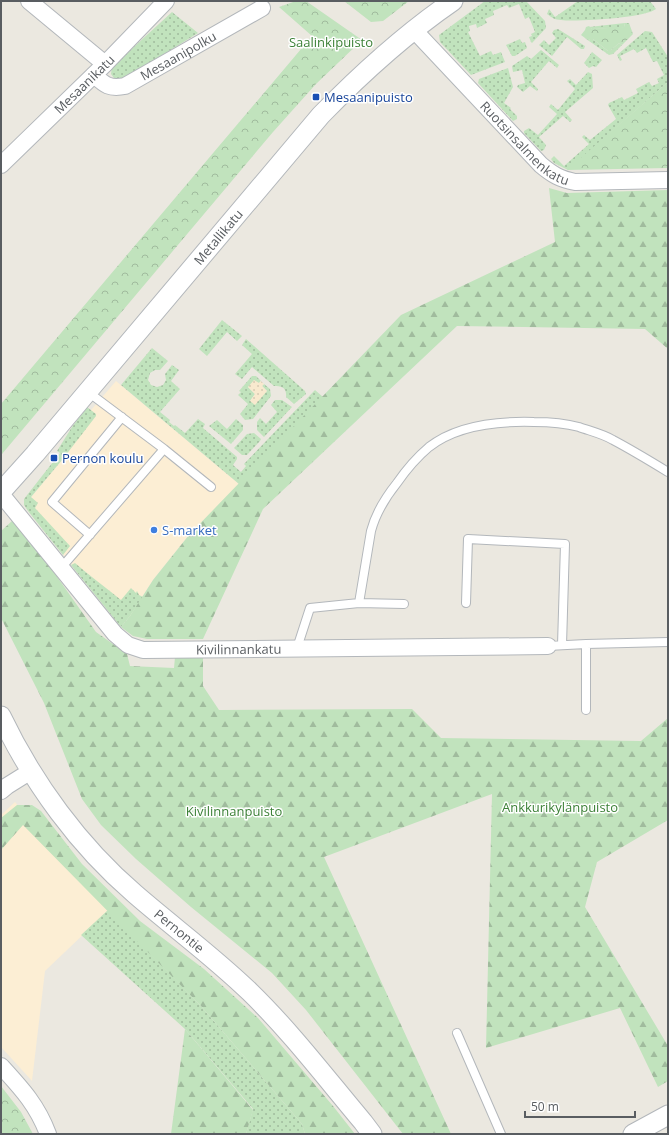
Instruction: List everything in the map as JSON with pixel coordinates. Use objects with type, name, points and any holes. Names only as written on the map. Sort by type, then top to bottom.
[{"type":"street","name":"Mesaanipolku","points":[[30,1],[99,70],[105,84],[115,88],[125,86],[262,8]]},
{"type":"street","name":"Mesaanikatu","points":[[1,165],[99,70],[166,1]]},
{"type":"street","name":"Metallikatu","points":[[1,493],[321,115],[393,46],[453,1]]},
{"type":"street","name":"Ruotsinsalmenkatu","points":[[414,30],[541,165],[552,174],[561,179],[575,182],[668,180]]},
{"type":"street","name":"Kivilinnankatu","points":[[1,493],[115,634],[128,645],[143,650],[555,645]]},
{"type":"street","name":"Pernontie","points":[[1,716],[31,771],[64,819],[104,865],[134,894],[180,931],[250,992],[283,1028],[372,1134]]},
{"type":"street","points":[[1,791],[31,771]]},
{"type":"street","points":[[1,1066],[29,1097],[39,1112],[48,1134]]},
{"type":"street","points":[[633,1134],[668,1115]]},
{"type":"lane","points":[[88,392],[164,449],[211,487]]},
{"type":"lane","points":[[90,536],[52,502],[122,417]]},
{"type":"lane","points":[[359,603],[371,531],[374,519],[381,505],[407,469],[419,456],[431,446],[443,439],[487,424],[513,421],[554,422],[578,427],[612,439],[668,472]]},
{"type":"lane","points":[[62,568],[164,449]]},
{"type":"lane","points":[[466,603],[468,539],[566,544],[555,645],[668,642]]},
{"type":"lane","points":[[297,648],[310,608],[359,603],[404,604]]},
{"type":"lane","points":[[586,644],[586,710]]},
{"type":"lane","points":[[457,1033],[501,1134]]},
{"type":"shaded area","points":[[116,381],[239,484],[189,535],[153,580],[130,616],[119,624],[32,515],[31,497],[62,460],[79,424]]},
{"type":"shaded area","points":[[15,802],[108,911],[45,971],[32,1081],[1,1047],[1,815]]},
{"type":"green space","name":"Saalinkipuisto","points":[[296,1],[306,1],[362,40],[316,84],[273,132],[1,454],[1,404],[312,36],[279,7]]},
{"type":"green space","points":[[344,1],[409,1],[383,21],[371,22]]},
{"type":"green space","points":[[485,1],[526,1],[545,21],[546,28],[532,43],[529,37],[535,32],[529,17],[525,19],[519,4],[509,8],[507,5],[493,11],[494,15],[485,19],[487,23],[477,28],[476,24],[469,26],[470,31],[468,32],[480,56],[491,51],[493,55],[501,52],[505,62],[471,75],[440,42],[439,35]]},
{"type":"green space","points":[[578,1],[650,1],[656,9],[639,15],[595,20],[559,20],[547,14],[549,9],[555,17]]},
{"type":"green space","points":[[172,12],[198,33],[127,77],[121,79],[114,78],[111,74],[112,67]]},
{"type":"green space","points":[[625,23],[624,27],[621,28],[592,29],[589,27]]},
{"type":"green space","points":[[625,23],[629,23],[633,34],[622,45],[619,43],[610,51],[593,39],[590,39],[589,41],[581,35],[586,27],[589,26],[592,29],[624,27]]},
{"type":"green space","points":[[558,29],[585,46],[584,49],[581,49],[567,37],[552,56],[539,45],[544,40],[549,45],[556,38],[552,33],[554,30]]},
{"type":"green space","points":[[645,31],[652,32],[668,57],[668,82],[568,170],[554,163],[551,159],[554,156],[564,166],[589,144],[582,137],[584,135],[590,140],[616,119],[608,105],[609,103],[622,97],[624,100],[638,93],[636,89],[649,82],[652,86],[659,83],[657,79],[664,75],[657,61],[653,62],[646,48],[637,53],[634,49],[620,56],[622,60],[620,61],[617,55]]},
{"type":"green space","points":[[520,39],[522,43],[525,42],[527,48],[515,56],[512,56],[506,45]]},
{"type":"green space","points":[[590,39],[593,39],[608,51],[619,43],[622,45],[613,54],[609,55],[589,41]]},
{"type":"green space","points":[[541,50],[559,65],[557,68],[549,61],[531,82],[538,89],[537,91],[530,86],[523,92],[517,87],[518,85],[525,83],[522,70],[513,72],[512,66],[527,56],[531,59]]},
{"type":"green space","points":[[592,52],[602,60],[596,67],[593,66],[589,68],[584,63]]},
{"type":"green space","points":[[508,68],[513,87],[504,103],[511,108],[510,109],[517,116],[517,119],[513,121],[478,83],[479,79]]},
{"type":"green space","points":[[588,72],[592,74],[593,88],[565,112],[572,120],[570,122],[563,116],[539,137],[546,145],[544,150],[541,151],[524,133],[524,131],[529,128],[538,135],[557,114],[549,107],[551,104],[558,110],[575,89],[567,81],[570,79],[576,85]]},
{"type":"green space","points":[[668,82],[668,168],[567,170],[568,169]]},
{"type":"green space","points":[[549,188],[567,193],[668,190],[668,349],[645,329],[457,326],[263,509],[203,639],[147,639],[133,636],[121,627],[130,616],[153,580],[189,535],[401,315],[555,242]]},
{"type":"green space","points":[[222,320],[242,336],[237,341],[227,332],[207,356],[199,349]]},
{"type":"green space","points":[[246,339],[305,391],[306,394],[294,404],[286,397],[286,391],[283,388],[274,386],[252,367],[242,379],[235,374],[252,354],[242,345]]},
{"type":"green space","points":[[152,348],[168,361],[160,370],[155,370],[150,373],[148,380],[151,385],[157,387],[163,385],[166,380],[165,374],[172,365],[179,370],[171,381],[180,389],[160,412],[170,420],[169,422],[185,433],[198,419],[205,424],[203,428],[237,457],[233,465],[241,472],[246,466],[244,464],[315,390],[323,397],[239,484],[121,385]]},
{"type":"green space","points":[[252,376],[256,376],[261,381],[248,387],[255,394],[250,401],[267,391],[262,386],[264,384],[270,389],[271,396],[253,419],[245,420],[240,414],[248,404],[238,395],[241,392],[239,391]]},
{"type":"green space","points":[[275,400],[282,400],[292,407],[264,437],[257,430],[257,422],[260,418],[266,424],[277,412],[271,405]]},
{"type":"green space","points":[[87,407],[96,414],[96,416],[31,497],[38,503],[35,508],[70,546],[63,555],[28,511],[24,505],[24,499],[60,453],[57,451]]},
{"type":"green space","points":[[236,419],[243,425],[243,430],[231,444],[209,426],[217,420],[227,429]]},
{"type":"green space","points":[[254,433],[261,439],[260,441],[247,455],[242,455],[234,448],[247,434]]},
{"type":"green space","name":"Kivilinnanpuisto","points":[[12,521],[22,527],[96,632],[127,654],[130,666],[174,668],[175,657],[203,654],[203,686],[219,710],[412,709],[441,738],[641,741],[668,718],[668,820],[597,862],[585,907],[668,1046],[668,1081],[658,1087],[620,1008],[486,1048],[492,794],[324,857],[451,1134],[403,1134],[306,1010],[272,973],[191,907],[136,859],[101,825],[82,799],[44,703],[1,618],[1,531]]},
{"type":"green space","points":[[75,563],[121,600],[131,588],[143,597],[121,627],[71,565]]},
{"type":"green space","points":[[17,805],[32,805],[41,811],[82,864],[140,921],[204,969],[258,1018],[355,1134],[305,1134],[302,1124],[201,1006],[23,825],[1,850],[1,818]]},
{"type":"green space","points":[[108,910],[201,1006],[302,1124],[305,1134],[246,1134],[253,1109],[185,1029],[81,935]]},
{"type":"green space","points":[[185,1029],[253,1110],[246,1134],[171,1134]]},
{"type":"green space","points":[[1,1086],[21,1112],[33,1134],[1,1134]]},
{"type":"sand","points":[[254,380],[259,383],[261,381],[264,384],[262,386],[267,391],[255,405],[250,401],[255,394],[248,387]]},
{"type":"place","name":"Mesaanipuisto","points":[[316,97]]},
{"type":"place","name":"Pernon koulu","points":[[54,458]]},
{"type":"place","name":"S-market","points":[[154,530]]},
{"type":"park label","name":"Ankkurikylänpuisto","points":[[560,807]]}]
